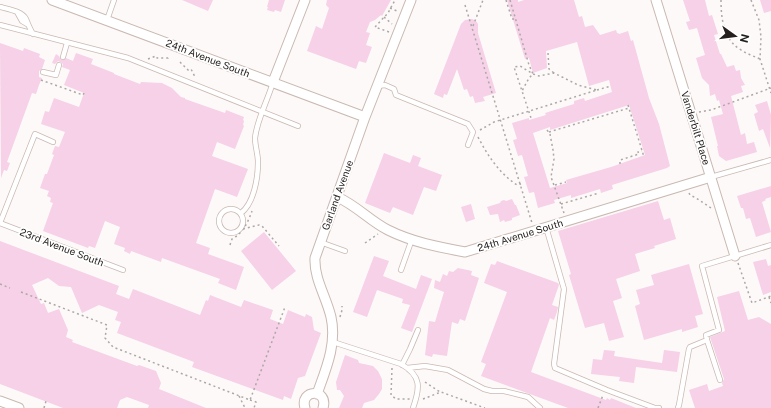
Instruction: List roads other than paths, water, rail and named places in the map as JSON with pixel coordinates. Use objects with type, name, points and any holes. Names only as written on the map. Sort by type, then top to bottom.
[{"type":"street","name":"24th Avenue South","points":[[52,0],[365,117]]},
{"type":"street","points":[[273,82],[305,0]]},
{"type":"street","name":"Garland Avenue","points":[[317,394],[327,367],[333,342],[331,317],[316,277],[314,268],[315,258],[365,117],[411,0]]},
{"type":"street","name":"Vanderbilt Place","points":[[656,0],[735,256]]},
{"type":"street","name":"24th Avenue South","points":[[336,198],[346,201],[388,230],[412,240],[436,247],[465,252],[711,177]]},
{"type":"street","points":[[305,408],[304,402],[306,396],[310,394],[317,394],[323,399],[323,408]]},
{"type":"street","points":[[0,401],[19,408]]},
{"type":"lane","points":[[107,20],[114,0]]},
{"type":"lane","points":[[0,7],[17,12],[22,21],[27,24],[33,34]]},
{"type":"lane","points":[[0,25],[128,58],[298,126]]},
{"type":"lane","points":[[63,57],[67,43]]},
{"type":"lane","points":[[43,72],[56,75],[59,66]]},
{"type":"lane","points":[[241,213],[247,208],[252,197],[258,161],[256,138],[273,82]]},
{"type":"lane","points":[[377,86],[385,85],[394,89],[396,95],[468,124],[472,132],[468,145]]},
{"type":"lane","points":[[0,223],[35,134],[53,142]]},
{"type":"lane","points":[[711,177],[771,160]]},
{"type":"lane","points":[[230,208],[238,210],[241,213],[244,221],[243,225],[238,231],[230,233],[223,230],[219,223],[222,212],[230,208]]},
{"type":"lane","name":"23rd Avenue South","points":[[0,223],[123,270]]},
{"type":"lane","points":[[546,227],[564,289],[554,364],[555,368],[607,390],[655,408],[659,408]]},
{"type":"lane","points":[[401,270],[412,240]]},
{"type":"lane","points":[[320,242],[345,251]]},
{"type":"lane","points":[[720,380],[706,335],[719,330],[702,266],[771,245]]},
{"type":"lane","points":[[402,365],[418,330]]},
{"type":"lane","points":[[678,408],[688,349],[707,340]]},
{"type":"lane","points":[[333,342],[407,368],[417,379],[418,394],[413,408]]},
{"type":"lane","points":[[407,368],[424,366],[448,370],[484,389],[504,391],[528,398],[540,408]]}]
